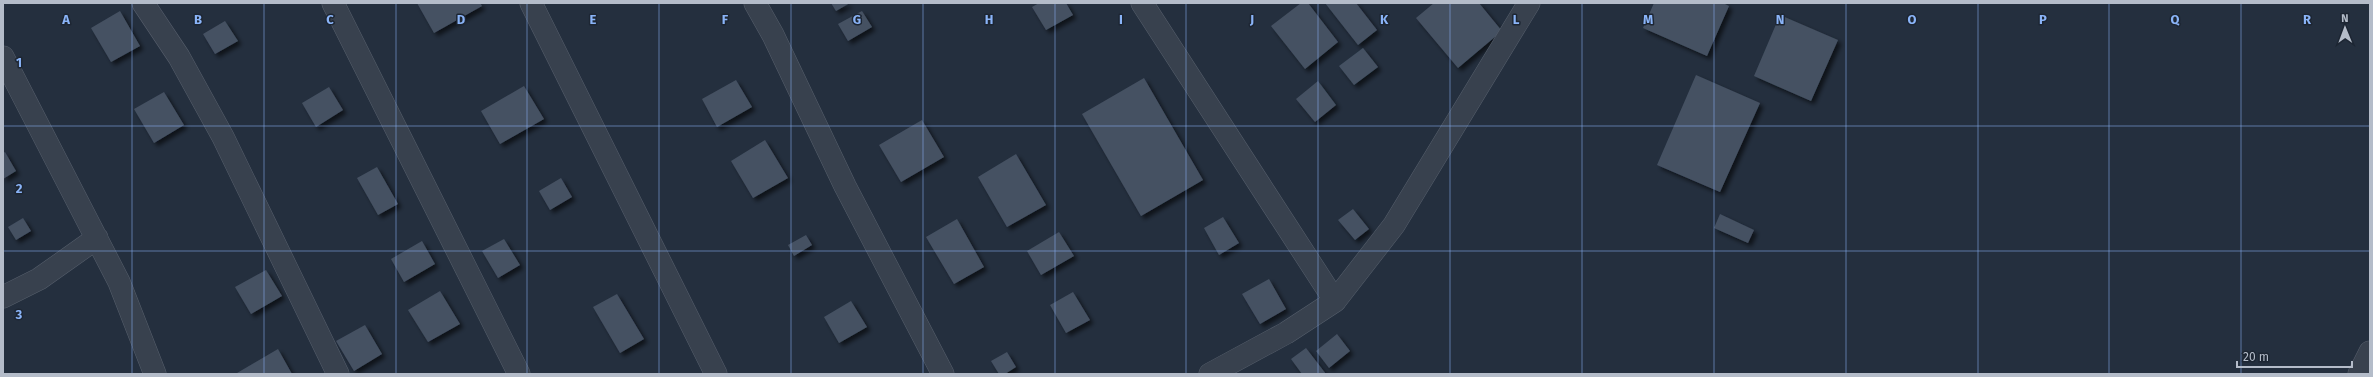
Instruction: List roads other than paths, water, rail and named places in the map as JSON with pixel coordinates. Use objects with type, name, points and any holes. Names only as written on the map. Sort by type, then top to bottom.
[{"type":"street","points":[[143,3],[179,57],[223,137],[338,374]]},
{"type":"street","points":[[333,3],[519,374]]},
{"type":"street","points":[[531,3],[716,374]]},
{"type":"street","points":[[755,3],[773,34],[845,186],[943,374]]},
{"type":"street","points":[[1142,3],[1335,301]]},
{"type":"street","points":[[1210,374],[1286,333],[1335,301],[1394,224],[1529,3]]},
{"type":"street","points":[[3,57],[98,238],[129,304],[155,374]]},
{"type":"street","points":[[3,297],[39,279],[98,238]]},
{"type":"street","points":[[2359,374],[2370,352]]}]
